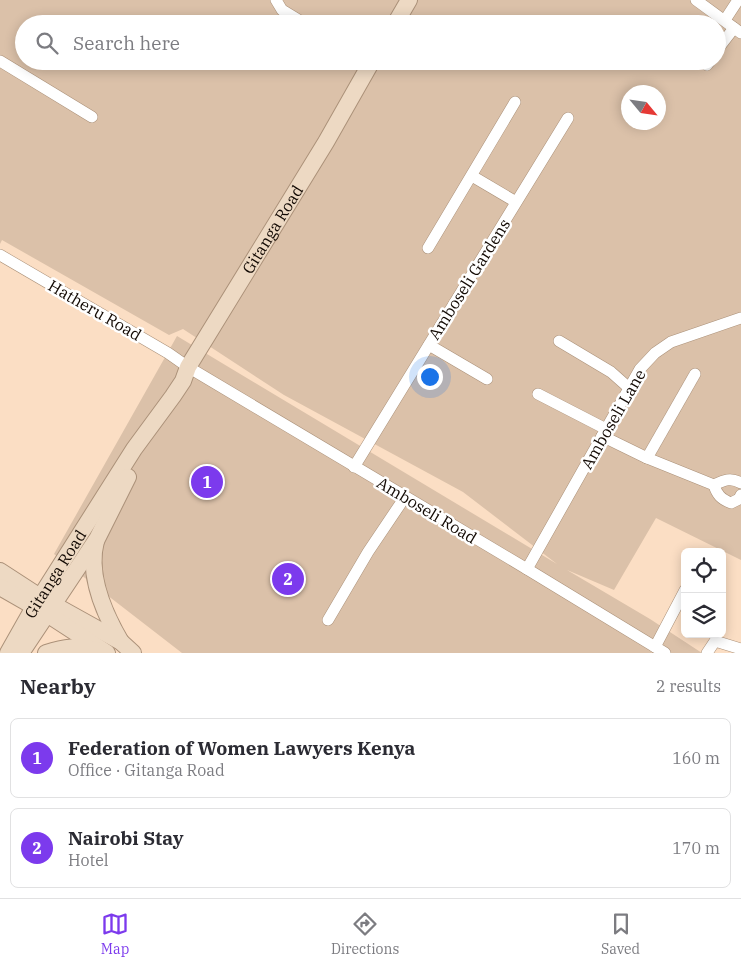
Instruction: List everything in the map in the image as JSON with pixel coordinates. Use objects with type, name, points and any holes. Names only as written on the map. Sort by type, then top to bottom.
[{"type":"main road","points":[[401,15],[410,0]]},
{"type":"main road","name":"Gitanga Road","points":[[21,653],[44,605],[134,449],[183,381],[188,367],[326,142],[366,70]]},
{"type":"main road","name":"Gitanga Road","points":[[8,653],[96,539],[173,396]]},
{"type":"main road","points":[[96,539],[94,550],[97,587],[107,618],[121,642]]},
{"type":"main road","points":[[0,571],[106,653]]},
{"type":"main road","points":[[0,587],[44,605],[121,642],[133,653]]},
{"type":"main road","points":[[46,653],[61,648],[85,647],[106,653]]},
{"type":"street","points":[[276,0],[282,10],[290,15]]},
{"type":"street","points":[[696,0],[717,15]]},
{"type":"street","points":[[733,27],[738,0]]},
{"type":"street","points":[[0,61],[92,117]]},
{"type":"street","points":[[428,248],[515,102]]},
{"type":"street","name":"Amboseli Gardens","points":[[354,466],[568,118]]},
{"type":"street","points":[[472,176],[516,202]]},
{"type":"street","name":"Hatheru Road","points":[[0,255],[168,353],[188,367]]},
{"type":"street","name":"Amboseli Lane","points":[[527,569],[640,369],[655,353],[671,342],[741,318]]},
{"type":"street","points":[[559,341],[611,372],[629,388]]},
{"type":"street","points":[[428,345],[488,379]]},
{"type":"street","name":"Amboseli Road","points":[[188,367],[660,650]]},
{"type":"street","points":[[647,458],[695,374]]},
{"type":"street","points":[[538,394],[647,458],[714,484],[723,480],[735,479],[741,483]]},
{"type":"street","points":[[714,484],[722,500],[731,504],[739,499],[741,495]]},
{"type":"street","points":[[328,620],[368,552],[405,497]]},
{"type":"street","points":[[660,650],[684,593]]},
{"type":"street","points":[[707,653],[715,641],[741,649]]},
{"type":"shaded area","points":[[0,0],[741,0],[741,560],[726,553],[726,548],[717,548],[656,518],[614,590],[567,570],[650,619],[702,653],[182,653],[54,554],[177,336],[557,564],[463,492],[284,395],[183,329],[169,335],[2,240],[0,244]]},
{"type":"place","name":"Federation of Women Lawyers Kenya","points":[[207,482]]},
{"type":"place","name":"Nairobi Stay","points":[[288,579]]}]
